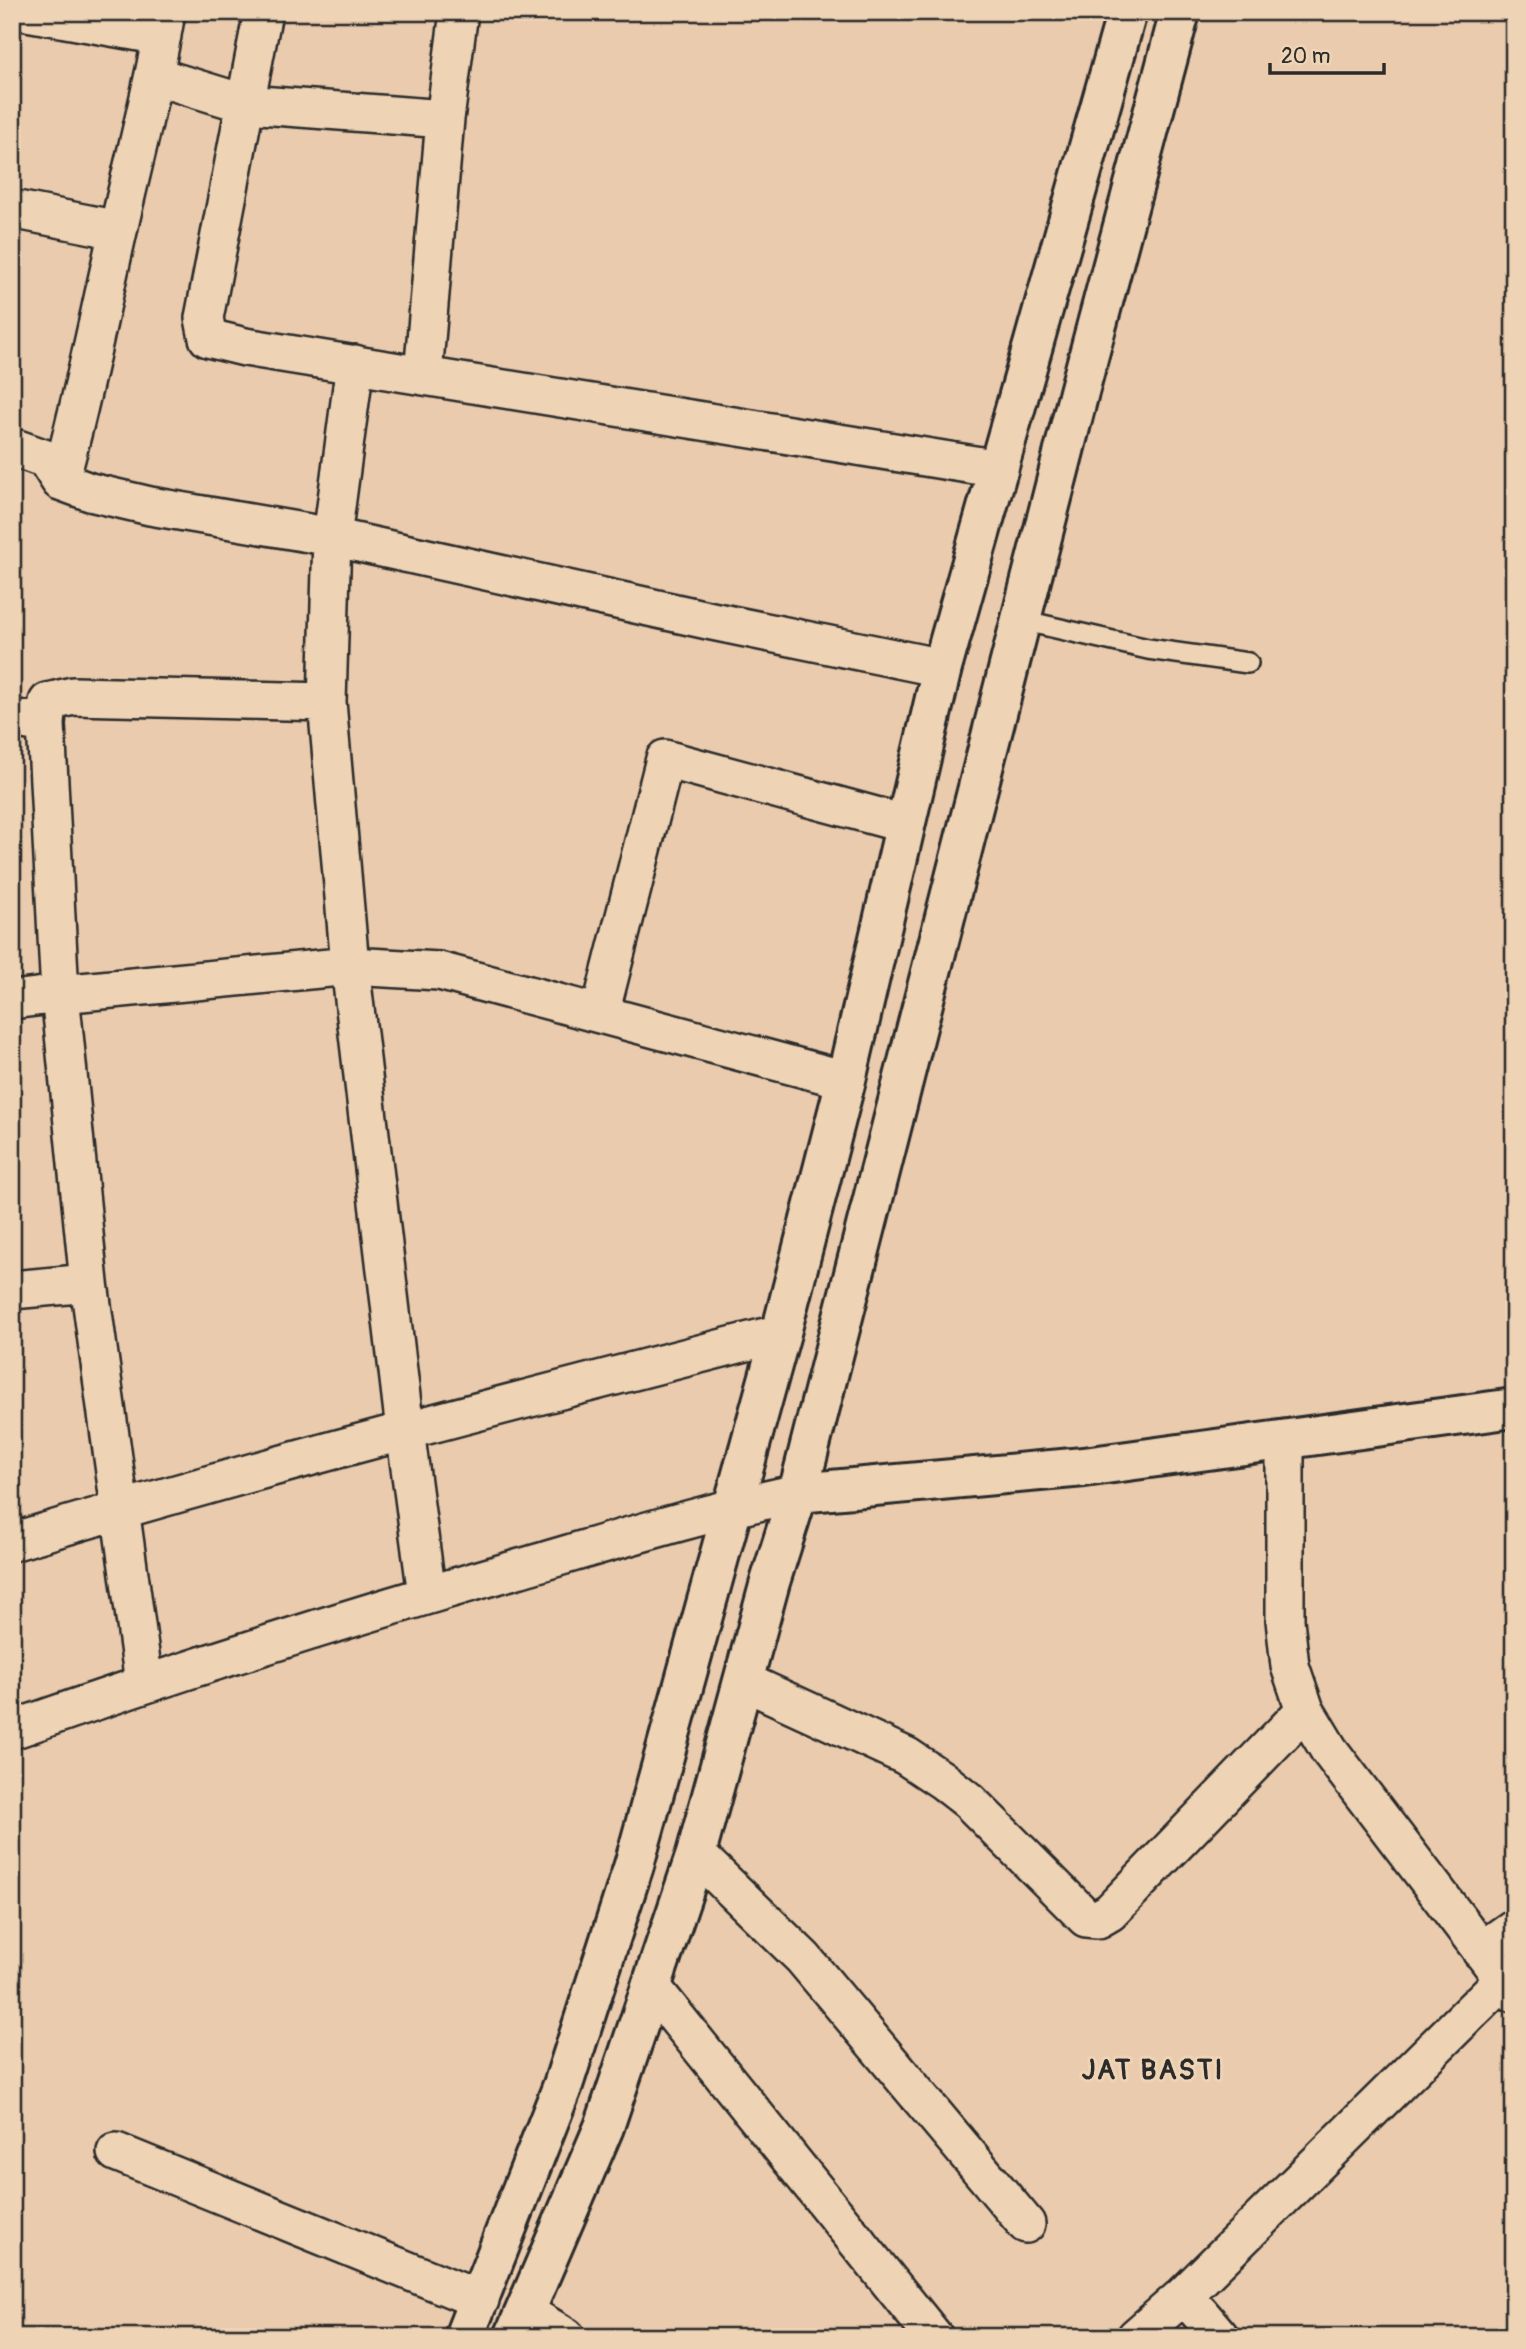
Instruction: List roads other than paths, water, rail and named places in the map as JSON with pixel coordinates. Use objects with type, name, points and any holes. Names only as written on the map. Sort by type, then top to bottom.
[{"type":"street","points":[[27,12],[164,24],[155,76],[77,419],[60,481]]},
{"type":"street","points":[[262,12],[204,318],[208,338],[245,347],[999,469]]},
{"type":"street","points":[[423,375],[445,119],[458,12]]},
{"type":"street","points":[[464,2337],[563,2085],[634,1865],[781,1333],[846,1080],[942,668],[1127,12]]},
{"type":"street","points":[[566,2337],[519,2324],[604,2127],[696,1854],[798,1493],[1021,620],[1180,12]]},
{"type":"street","points":[[155,76],[246,104],[445,119]]},
{"type":"street","points":[[12,209],[118,230]]},
{"type":"street","points":[[355,365],[332,537],[327,702],[350,966],[427,1595]]},
{"type":"street","points":[[12,447],[46,459],[60,481],[90,492],[150,506],[332,537],[712,621],[942,668]]},
{"type":"street","points":[[144,1683],[89,1283],[29,721],[48,702],[73,696],[327,702]]},
{"type":"street","points":[[600,1014],[665,759],[905,824]]},
{"type":"street","points":[[12,1000],[350,966],[439,971],[846,1080]]},
{"type":"street","points":[[12,1290],[89,1283]]},
{"type":"street","points":[[12,1542],[405,1430],[781,1333]]},
{"type":"street","points":[[12,1730],[144,1683],[427,1595],[734,1506],[798,1493],[1084,1467],[1514,1409]]},
{"type":"street","points":[[1285,1440],[1285,1620],[1290,1666],[1306,1710],[1329,1750],[1499,1975]]},
{"type":"street","points":[[743,1681],[906,1756],[969,1801],[1086,1918],[1098,1919],[1110,1912],[1306,1710]]},
{"type":"street","points":[[696,1854],[803,1958],[1026,2224]]},
{"type":"street","points":[[1136,2337],[1184,2295],[1499,1975],[1514,1928]]},
{"type":"street","points":[[652,1986],[934,2337]]},
{"type":"street","points":[[116,2152],[480,2300]]},
{"type":"street","points":[[1184,2295],[1220,2337]]},
{"type":"lane","points":[[1021,620],[1147,649],[1248,663]]},
{"type":"district","name":"JAT BASTI","points":[[1153,2069]]}]
